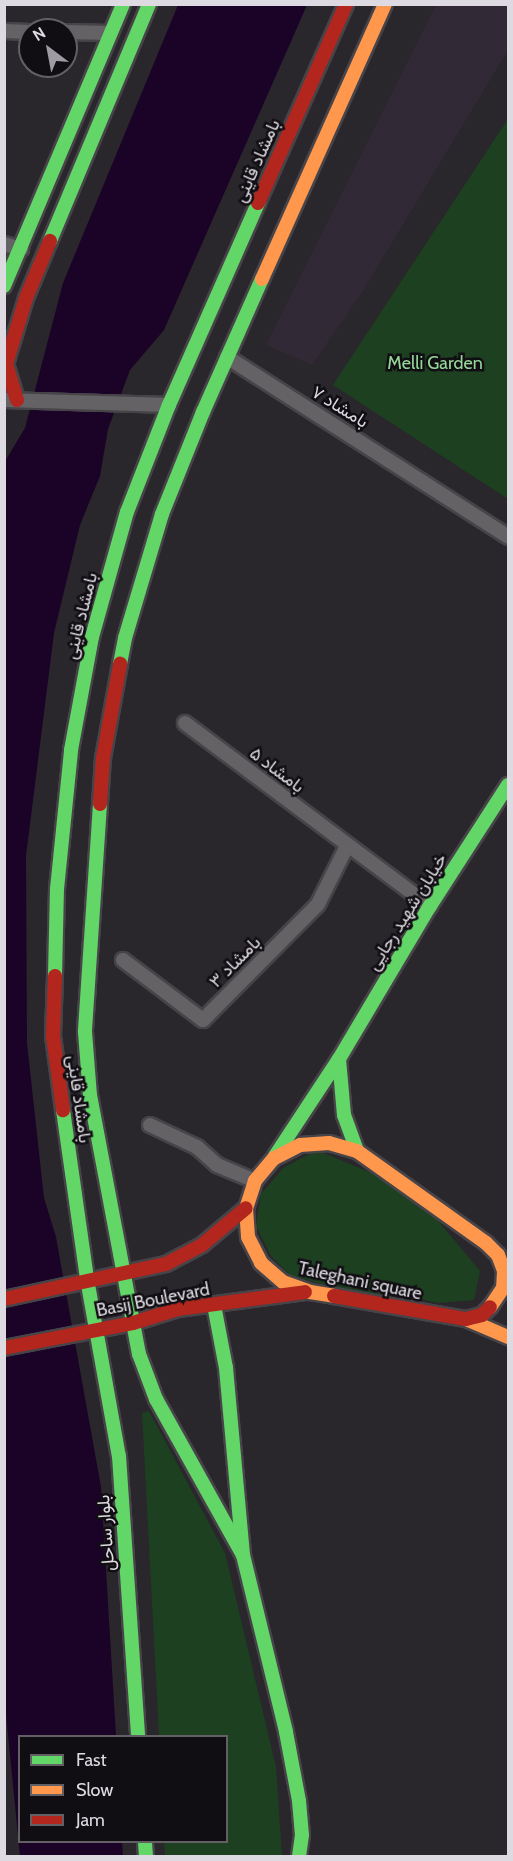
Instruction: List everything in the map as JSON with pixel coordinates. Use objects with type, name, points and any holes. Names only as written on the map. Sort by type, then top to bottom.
[{"type":"main road","points":[[4,286],[123,4]]},
{"type":"main road","points":[[10,400],[6,364],[26,298],[149,4]]},
{"type":"main road","name":"بامشاد قاینی","points":[[98,1329],[87,1279],[53,1036],[57,900],[71,750],[92,637],[127,512],[169,405],[346,4]]},
{"type":"main road","name":"بامشاد قاینی","points":[[133,1323],[90,1095],[85,1032],[103,758],[125,638],[162,514],[227,357],[385,4]]},
{"type":"main road","name":"خیابان شهید رجایی","points":[[274,1158],[339,1059],[430,906],[508,786]]},
{"type":"main road","points":[[339,1059],[344,1116],[357,1152]]},
{"type":"main road","points":[[60,1098],[90,1095]]},
{"type":"main road","name":"Taleghani square","points":[[329,1143],[357,1152],[486,1243],[503,1259],[503,1288],[495,1303],[482,1315],[466,1319],[310,1292],[283,1282],[261,1263],[248,1237],[246,1208],[255,1181],[274,1158],[300,1145],[329,1143]]},
{"type":"main road","name":"Basij Boulevard","points":[[4,1299],[123,1271],[166,1264],[202,1245],[246,1208]]},
{"type":"main road","name":"Basij Boulevard","points":[[4,1348],[133,1323],[178,1309],[310,1292]]},
{"type":"main road","points":[[214,1305],[226,1368],[243,1555],[286,1732],[299,1801],[302,1835],[299,1857]]},
{"type":"main road","points":[[466,1319],[508,1337]]},
{"type":"main road","points":[[133,1323],[139,1354],[156,1399],[243,1555]]},
{"type":"main road","name":"بلوار ساحل","points":[[98,1329],[119,1456],[138,1735]]},
{"type":"street","points":[[78,32],[110,33]]},
{"type":"street","points":[[4,244],[21,249]]},
{"type":"street","name":"بامشاد ۷","points":[[227,357],[434,487],[508,537]]},
{"type":"street","points":[[10,400],[169,405]]},
{"type":"street","name":"بامشاد ۵","points":[[185,723],[430,906]]},
{"type":"street","name":"بامشاد ۳","points":[[123,960],[202,1020],[318,904],[347,846]]},
{"type":"street","points":[[150,1125],[197,1147],[217,1165],[255,1181]]},
{"type":"shaded area","points":[[178,5],[307,5],[164,330],[130,370],[108,429],[100,476],[80,525],[54,633],[26,856],[27,1043],[44,1198],[56,1237],[101,1487],[116,1735],[18,1735],[18,1836],[5,1704],[4,463],[25,428],[63,283]]},
{"type":"shaded area","points":[[436,5],[508,5],[508,50],[363,291],[312,365],[266,345]]},
{"type":"shaded area","points":[[19,1843],[122,1843],[123,1856],[20,1856]]},
{"type":"green space","name":"Melli Garden","points":[[508,119],[508,499],[333,385]]},
{"type":"green space","points":[[317,1150],[371,1173],[430,1211],[480,1271],[474,1300],[438,1303],[406,1296],[374,1294],[332,1287],[290,1275],[271,1256],[256,1226],[261,1194],[283,1168]]},
{"type":"green space","points":[[149,1411],[225,1553],[276,1767],[282,1856],[165,1856],[164,1843],[228,1843],[228,1735],[159,1735],[142,1413]]},
{"type":"traffic: fast","points":[[4,286],[123,4]]},
{"type":"traffic: fast","points":[[50,241],[149,4]]},
{"type":"traffic: fast","points":[[55,976],[57,889],[71,750],[92,637],[127,512],[169,405],[258,203]]},
{"type":"traffic: fast","points":[[120,664],[125,638],[162,514],[203,412],[262,279]]},
{"type":"traffic: fast","points":[[275,1156],[339,1059],[430,906],[508,785]]},
{"type":"traffic: fast","points":[[100,804],[85,1032],[90,1095],[139,1354],[156,1399],[243,1555]]},
{"type":"traffic: fast","points":[[339,1059],[344,1115],[357,1151]]},
{"type":"traffic: fast","points":[[63,1110],[87,1279],[119,1456],[138,1735]]},
{"type":"traffic: fast","points":[[214,1305],[226,1368],[243,1555],[286,1732],[299,1801],[302,1835],[299,1856]]},
{"type":"traffic: fast","points":[[145,1843],[146,1856]]},
{"type":"traffic: slow","points":[[262,279],[385,4]]},
{"type":"traffic: slow","points":[[329,1143],[357,1151],[486,1243],[498,1255],[504,1271],[503,1288],[490,1307]]},
{"type":"traffic: slow","points":[[329,1143],[300,1145],[274,1158],[255,1181],[246,1208],[248,1237],[261,1263],[283,1282],[310,1292],[334,1296]]},
{"type":"traffic: slow","points":[[466,1319],[508,1337]]},
{"type":"traffic: jam","points":[[258,203],[346,4]]},
{"type":"traffic: jam","points":[[17,400],[6,364],[26,298],[50,241]]},
{"type":"traffic: jam","points":[[100,804],[103,758],[120,664]]},
{"type":"traffic: jam","points":[[55,976],[53,1036],[63,1110]]},
{"type":"traffic: jam","points":[[4,1299],[166,1264],[202,1245],[246,1208]]},
{"type":"traffic: jam","points":[[4,1348],[133,1323],[178,1309],[305,1292]]},
{"type":"traffic: jam","points":[[334,1296],[466,1319],[482,1315],[490,1307]]}]
